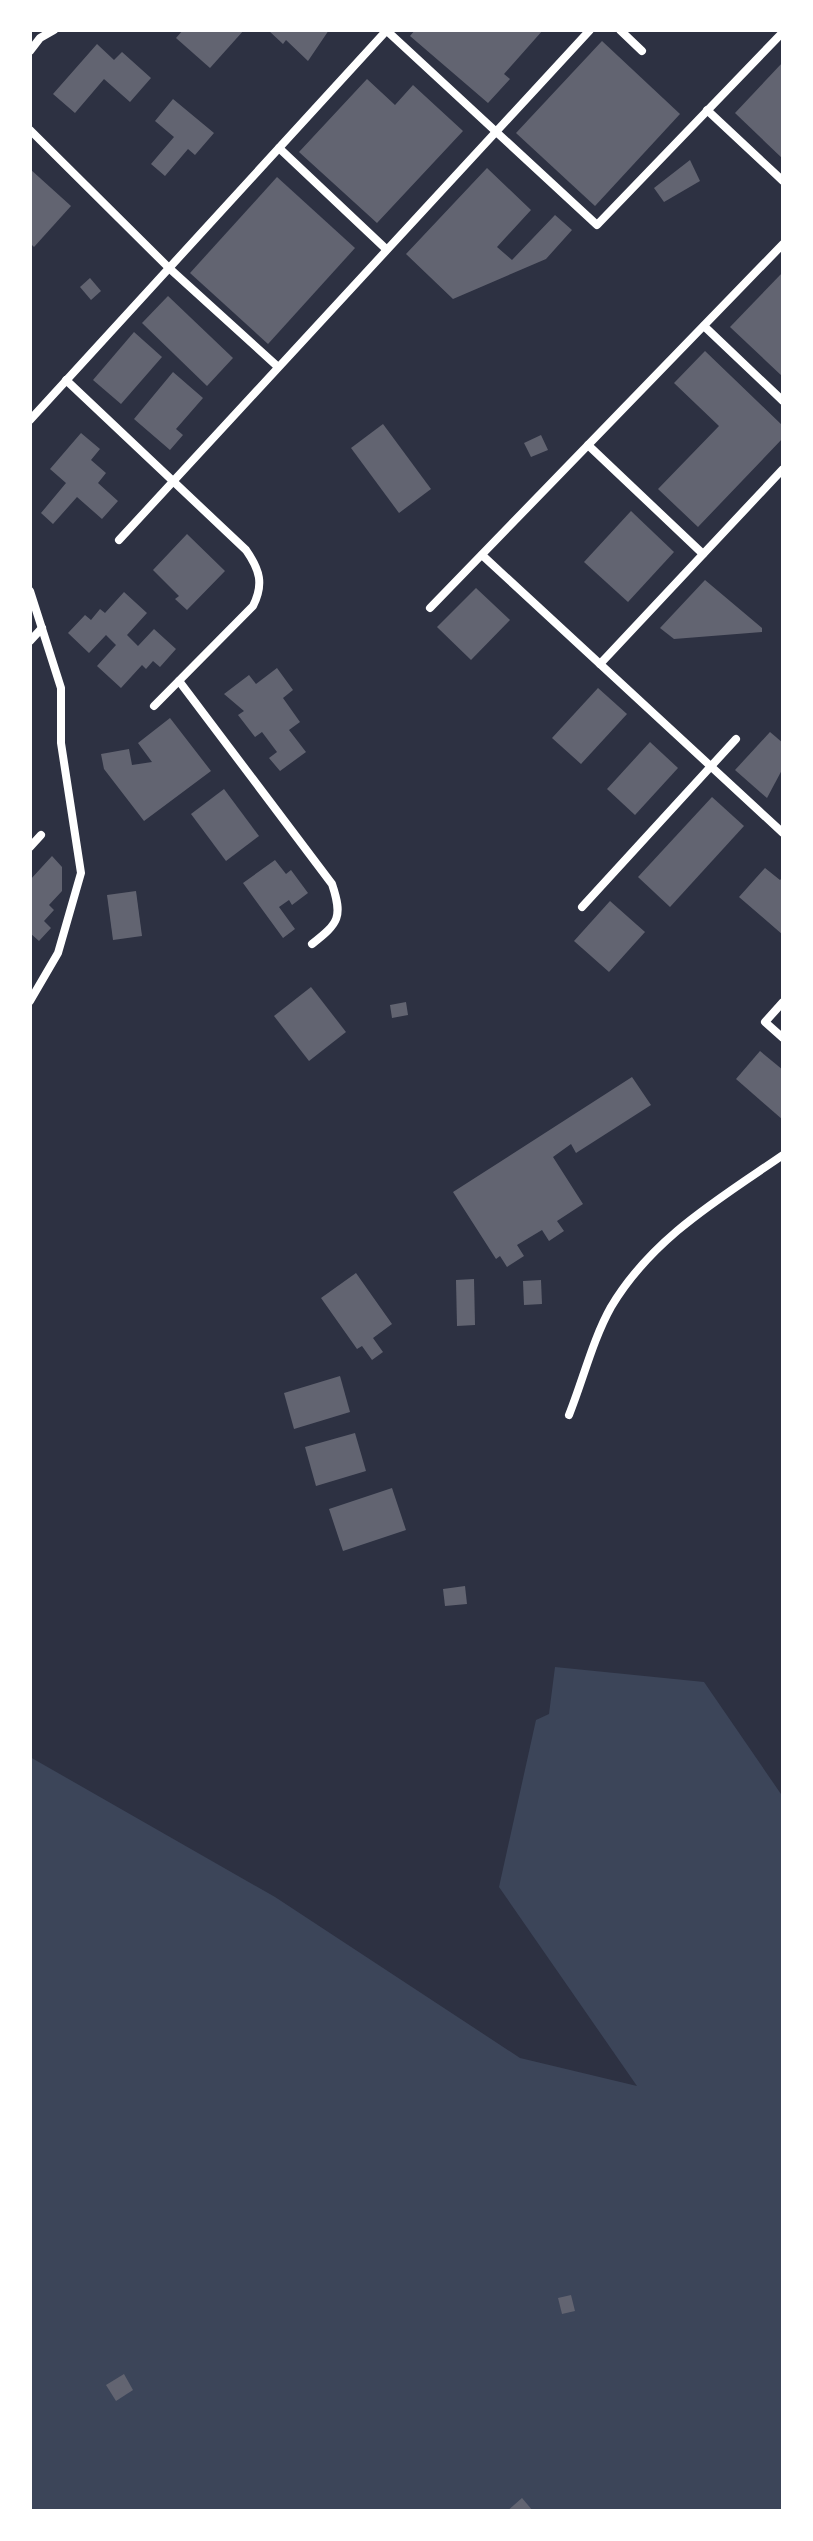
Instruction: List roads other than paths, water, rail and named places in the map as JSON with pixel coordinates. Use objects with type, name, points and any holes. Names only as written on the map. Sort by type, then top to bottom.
[{"type":"street","points":[[30,51],[40,38],[54,30]]},
{"type":"street","points":[[30,420],[387,30],[597,225],[783,32]]},
{"type":"street","points":[[119,540],[590,30]]},
{"type":"street","points":[[620,30],[642,51]]},
{"type":"street","points":[[707,110],[783,181]]},
{"type":"street","points":[[30,130],[169,268],[277,366]]},
{"type":"street","points":[[279,148],[386,249]]},
{"type":"street","points":[[430,608],[783,244]]},
{"type":"street","points":[[704,326],[783,401]]},
{"type":"street","points":[[66,380],[246,550],[258,566],[261,590],[253,606],[154,706]]},
{"type":"street","points":[[588,445],[703,554]]},
{"type":"street","points":[[600,664],[783,469]]},
{"type":"street","points":[[482,555],[783,833]]},
{"type":"street","points":[[30,591],[61,688],[61,743],[81,873],[58,953],[30,1001]]},
{"type":"street","points":[[30,641],[42,628]]},
{"type":"street","points":[[179,681],[332,884],[340,908],[334,926],[312,944]]},
{"type":"street","points":[[582,907],[736,739]]},
{"type":"street","points":[[30,847],[41,835]]},
{"type":"street","points":[[783,1002],[765,1022],[783,1038]]},
{"type":"street","points":[[569,1415],[610,1309],[647,1255],[691,1218],[783,1155]]}]
